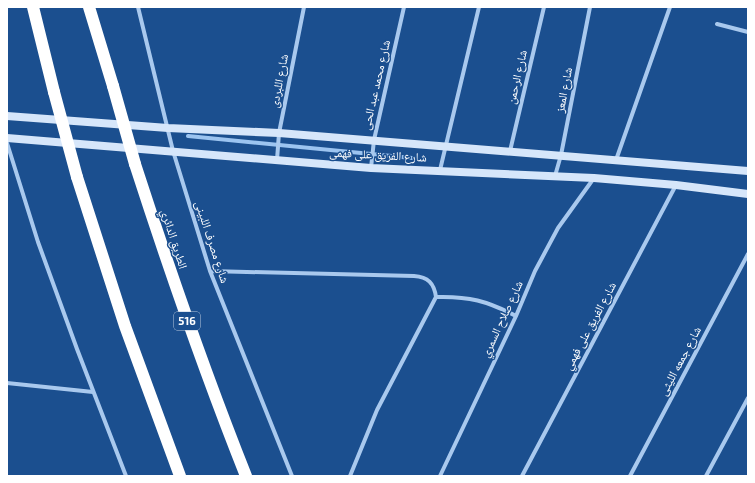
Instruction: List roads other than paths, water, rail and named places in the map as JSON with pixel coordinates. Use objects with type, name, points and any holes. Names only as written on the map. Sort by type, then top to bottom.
[{"type":"highway","points":[[33,7],[77,177],[125,326],[180,476]]},
{"type":"highway","name":"الطريق الدائري","points":[[89,7],[135,164],[188,324],[246,476]]},
{"type":"street","name":"شارع مصرف اللبينى","points":[[138,7],[173,151],[210,271],[292,476]]},
{"type":"street","name":"شارع اللبردى","points":[[277,157],[279,136],[304,7]]},
{"type":"street","name":"شارع محمد عبد الحى","points":[[371,165],[374,143],[404,7]]},
{"type":"street","points":[[440,170],[479,7]]},
{"type":"street","name":"شارع الرحمن","points":[[510,151],[544,7]]},
{"type":"street","name":"شارع المعز","points":[[555,176],[561,156],[590,7]]},
{"type":"street","points":[[616,160],[670,7]]},
{"type":"street","points":[[717,24],[748,32]]},
{"type":"street","name":"شارع الفريق على فهمى","points":[[7,116],[374,143],[446,146],[748,171]]},
{"type":"street","name":"شارع الفريق على فهمى","points":[[7,138],[440,170],[594,178],[676,185],[748,194]]},
{"type":"street","points":[[7,143],[38,242],[93,392],[126,476]]},
{"type":"street","name":"شارع صلاح السمري","points":[[440,476],[516,316],[535,271],[571,208],[594,178]]},
{"type":"street","name":"شارع الفريق على فهمي","points":[[522,476],[676,185]]},
{"type":"street","name":"شارع جمعه الليثى","points":[[630,476],[748,254]]},
{"type":"street","points":[[210,271],[422,277],[430,281],[435,288],[436,297],[377,410],[350,476]]},
{"type":"street","points":[[436,297],[455,296],[476,299],[497,306],[516,316]]},
{"type":"street","points":[[7,382],[93,392]]},
{"type":"street","points":[[706,476],[748,398]]},
{"type":"waterway","points":[[188,136],[412,158]]}]
